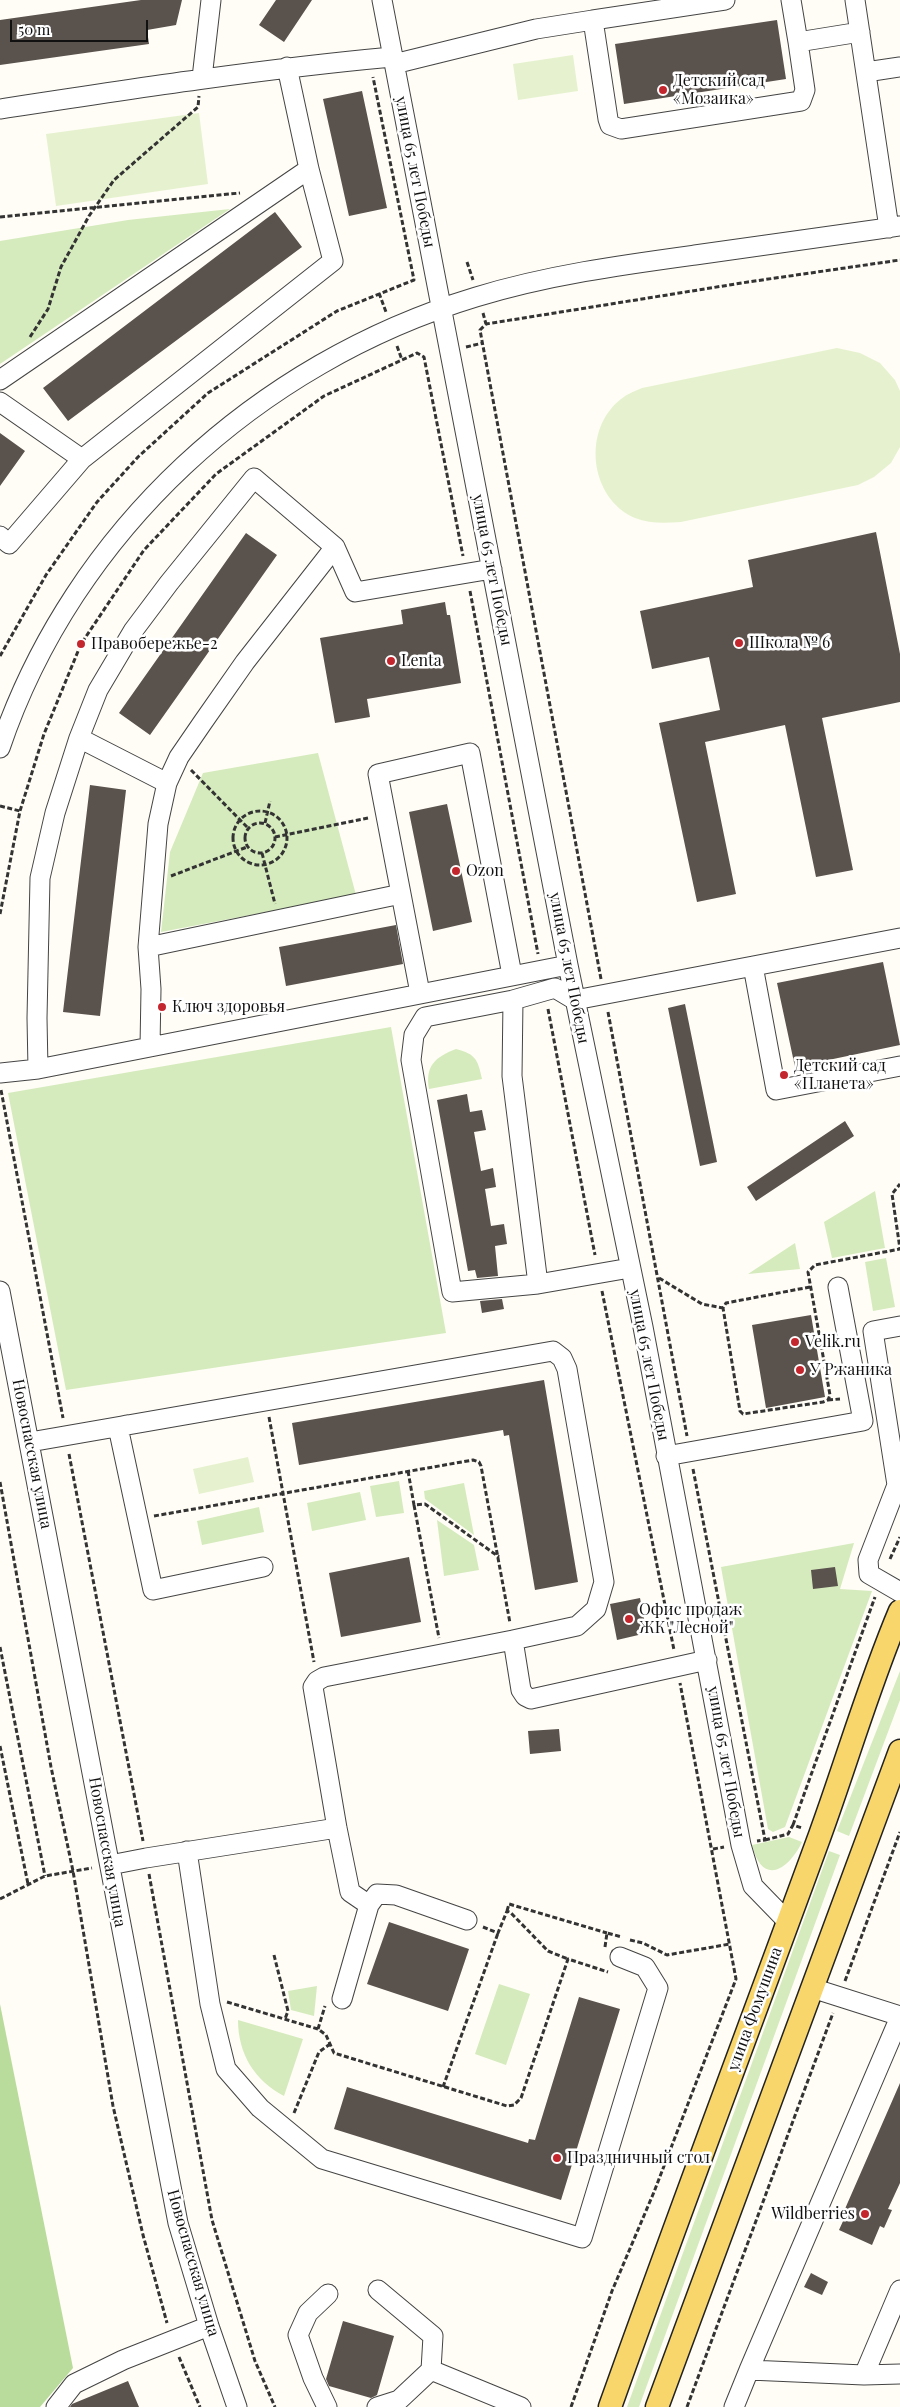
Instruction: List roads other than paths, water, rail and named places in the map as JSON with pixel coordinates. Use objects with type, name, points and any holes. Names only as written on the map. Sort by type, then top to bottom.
[{"type":"main road","name":"улица Фомушина","points":[[610,2407],[820,1834],[885,1645],[900,1611]]},
{"type":"main road","points":[[657,2407],[900,1751]]},
{"type":"street","points":[[202,78],[211,0]]},
{"type":"street","name":"улица 65 лет Победы","points":[[382,0],[568,965],[707,1660],[741,1845],[753,1886],[787,1921]]},
{"type":"street","points":[[0,109],[287,67],[369,59],[393,60],[536,29],[725,0]]},
{"type":"street","points":[[593,20],[608,119],[610,125],[621,129],[801,101],[805,90],[791,0]]},
{"type":"street","points":[[0,748],[8,723],[41,653],[77,592],[117,535],[157,491],[204,446],[250,409],[308,370],[349,347],[442,308],[486,294],[578,272],[894,227],[855,0]]},
{"type":"street","points":[[798,42],[860,32]]},
{"type":"street","points":[[0,536],[10,544],[82,459],[333,261],[309,169],[287,67]]},
{"type":"street","points":[[866,72],[900,67]]},
{"type":"street","points":[[0,380],[309,169]]},
{"type":"street","points":[[0,402],[82,459]]},
{"type":"street","points":[[38,1069],[40,878],[56,812],[79,738],[98,690],[133,631],[168,583],[254,478],[335,547],[355,592],[492,569]]},
{"type":"street","points":[[150,1047],[151,989],[148,947],[158,824],[167,783],[178,758],[245,662],[335,547]]},
{"type":"street","points":[[79,738],[167,783]]},
{"type":"street","points":[[420,993],[378,774],[470,753],[511,968]]},
{"type":"street","points":[[148,947],[401,894]]},
{"type":"street","points":[[630,1268],[538,1284],[452,1292],[411,1060],[414,1035],[425,1017],[513,1000],[555,988],[575,1000],[900,938]]},
{"type":"street","points":[[0,1072],[38,1069],[420,993],[511,968],[568,965]]},
{"type":"street","points":[[753,966],[776,1090],[900,1066]]},
{"type":"street","points":[[513,1000],[512,1076],[538,1284]]},
{"type":"street","points":[[666,1456],[863,1421],[838,1287]]},
{"type":"street","name":"Новоспасская улица","points":[[0,1291],[178,2223],[209,2326],[237,2407]]},
{"type":"street","points":[[900,1326],[873,1331],[897,1485],[868,1560],[869,1574],[900,1592]]},
{"type":"street","points":[[30,1442],[553,1351],[562,1358],[567,1369],[604,1582],[596,1609],[577,1626],[324,1677],[317,1681],[313,1687],[350,1892],[368,1905]]},
{"type":"street","points":[[127,1425],[118,1427],[154,1590],[263,1567]]},
{"type":"street","points":[[513,1640],[521,1690],[525,1696],[531,1699],[707,1660]]},
{"type":"street","points":[[110,1865],[186,1851],[337,1828]]},
{"type":"street","points":[[186,1851],[209,1996],[226,2069],[260,2108],[322,2159],[582,2238],[658,1988],[645,1967],[616,1957]]},
{"type":"street","points":[[342,1999],[368,1905],[377,1894],[396,1895],[467,1920]]},
{"type":"street","points":[[734,2407],[900,2016],[812,1988]]},
{"type":"street","points":[[377,2407],[398,2400],[432,2370],[433,2336],[378,2290]]},
{"type":"street","points":[[864,2374],[900,2290]]},
{"type":"street","points":[[327,2407],[298,2335],[308,2313],[328,2294]]},
{"type":"street","points":[[56,2407],[74,2384],[123,2360],[209,2326]]},
{"type":"street","points":[[432,2370],[521,2407]]},
{"type":"street","points":[[749,2370],[900,2374]]},
{"type":"place","name":"Детский сад «Мозаика»","points":[[663,90]]},
{"type":"place","name":"Школа № 6","points":[[739,643]]},
{"type":"place","name":"Правобережье-2","points":[[81,644]]},
{"type":"place","name":"Lenta","points":[[391,661]]},
{"type":"place","name":"Ozon","points":[[456,871]]},
{"type":"place","name":"Ключ здоровья","points":[[162,1007]]},
{"type":"place","name":"Детский сад «Планета»","points":[[784,1075]]},
{"type":"place","name":"Velik.ru","points":[[795,1342]]},
{"type":"place","name":"У Ржаника","points":[[800,1370]]},
{"type":"place","name":"Офис продаж ЖК \"Лесной\"","points":[[629,1619]]},
{"type":"place","name":"Праздничный стол","points":[[557,2158]]},
{"type":"place","name":"Wildberries","points":[[865,2214]]}]
